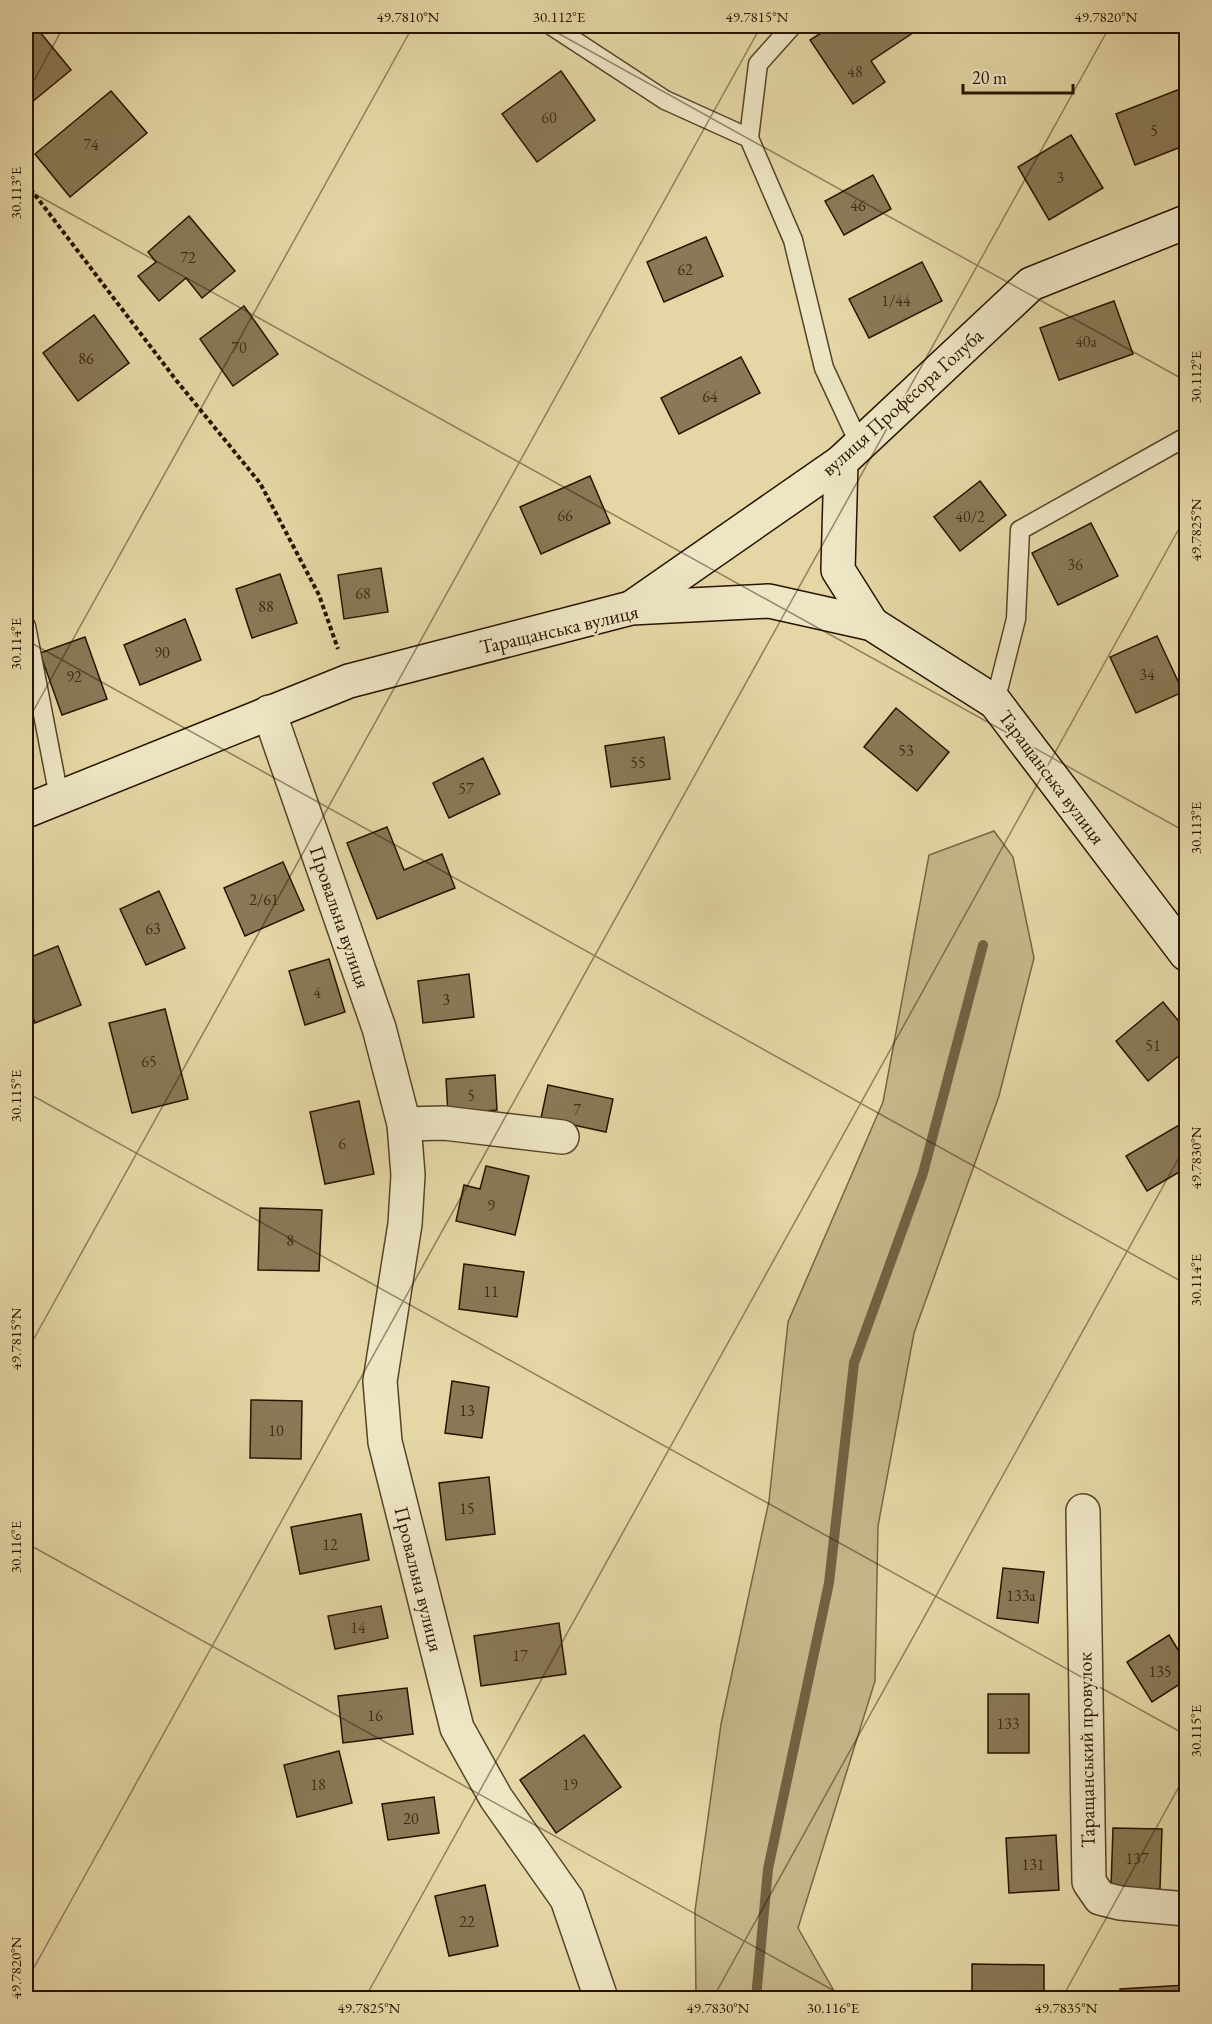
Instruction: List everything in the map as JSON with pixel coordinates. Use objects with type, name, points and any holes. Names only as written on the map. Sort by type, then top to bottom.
[{"type":"street","name":"вулиця Професора Голуба","points":[[631,608],[850,453],[1031,284],[1186,222]]},
{"type":"street","points":[[850,453],[838,570],[872,624]]},
{"type":"street","name":"Таращанська вулиця","points":[[26,811],[349,681],[631,608],[769,601],[872,624],[995,702],[1186,954]]},
{"type":"street","name":"Провальна вулиця","points":[[269,712],[379,1028],[404,1124],[408,1175],[405,1224],[380,1380],[385,1442],[457,1728],[496,1797],[567,1899],[601,1998]]},
{"type":"street","points":[[404,1124],[444,1123],[562,1137]]},
{"type":"street","name":"Таращанський провулок","points":[[1083,1511],[1089,1882],[1100,1898],[1120,1903],[1186,1909]]},
{"type":"lane","points":[[552,26],[665,100],[749,138]]},
{"type":"lane","points":[[792,26],[758,64],[749,138],[793,240],[824,368],[850,453]]},
{"type":"lane","points":[[995,702],[1016,619],[1020,530],[1186,437]]},
{"type":"lane","points":[[26,626],[59,796]]},
{"type":"path","points":[[26,183],[176,380],[260,483],[319,595],[349,681]]},
{"type":"shaded area","points":[[994,831],[1013,857],[1034,958],[999,1096],[914,1333],[878,1526],[875,1681],[798,1928],[838,1998],[696,1998],[695,1911],[721,1724],[769,1501],[788,1322],[883,1102],[929,855]]},
{"type":"building","points":[[35,26],[71,70],[26,107],[26,28]]},
{"type":"building","points":[[832,26],[905,26],[911,34],[871,61],[885,82],[853,104],[810,40]]},
{"type":"building","points":[[561,71],[595,120],[537,162],[502,114]]},
{"type":"building","points":[[1185,87],[1186,145],[1135,165],[1116,114]]},
{"type":"building","points":[[111,91],[147,133],[70,197],[35,154]]},
{"type":"building","points":[[1071,135],[1103,188],[1049,220],[1018,167]]},
{"type":"building","points":[[873,175],[891,209],[844,235],[825,201]]},
{"type":"building","points":[[189,216],[235,271],[202,298],[186,278],[159,301],[138,276],[156,262],[148,252]]},
{"type":"building","points":[[706,237],[723,276],[664,302],[647,262]]},
{"type":"building","points":[[922,262],[942,301],[869,338],[849,299]]},
{"type":"building","points":[[1114,301],[1133,354],[1059,380],[1040,328]]},
{"type":"building","points":[[244,306],[278,354],[233,386],[200,339]]},
{"type":"building","points":[[94,315],[129,363],[78,401],[43,353]]},
{"type":"building","points":[[741,357],[760,393],[679,434],[661,398]]},
{"type":"building","points":[[590,476],[610,523],[541,554],[520,507]]},
{"type":"building","points":[[980,481],[1006,515],[960,551],[934,517]]},
{"type":"building","points":[[1091,523],[1118,576],[1058,605],[1032,553]]},
{"type":"building","points":[[381,568],[388,612],[344,619],[338,575]]},
{"type":"building","points":[[280,574],[297,623],[252,638],[236,589]]},
{"type":"building","points":[[185,619],[201,660],[140,685],[124,645]]},
{"type":"building","points":[[1157,636],[1183,692],[1136,713],[1110,657]]},
{"type":"building","points":[[85,637],[107,699],[62,715],[40,653]]},
{"type":"building","points":[[896,708],[949,752],[917,791],[864,747]]},
{"type":"building","points":[[664,737],[670,779],[611,787],[605,746]]},
{"type":"building","points":[[483,758],[500,794],[449,818],[433,783]]},
{"type":"building","points":[[387,827],[404,870],[442,854],[455,888],[377,919],[347,843]]},
{"type":"building","points":[[283,862],[304,910],[245,936],[224,888]]},
{"type":"building","points":[[159,891],[185,948],[146,965],[120,909]]},
{"type":"building","points":[[58,946],[81,1005],[35,1023],[26,998],[26,959]]},
{"type":"building","points":[[329,959],[345,1012],[305,1025],[289,971]]},
{"type":"building","points":[[469,974],[474,1017],[423,1023],[418,981]]},
{"type":"building","points":[[1163,1002],[1186,1030],[1186,1050],[1148,1081],[1116,1041]]},
{"type":"building","points":[[165,1009],[188,1099],[132,1113],[109,1023]]},
{"type":"building","points":[[26,1065],[33,1099],[26,1100]]},
{"type":"building","points":[[495,1075],[497,1110],[448,1114],[446,1079]]},
{"type":"building","points":[[548,1085],[613,1099],[606,1132],[541,1118]]},
{"type":"building","points":[[359,1101],[374,1174],[325,1184],[310,1112]]},
{"type":"building","points":[[1186,1121],[1186,1168],[1147,1191],[1126,1156]]},
{"type":"building","points":[[486,1166],[529,1176],[515,1235],[456,1221],[464,1185],[480,1189]]},
{"type":"building","points":[[260,1208],[322,1210],[319,1271],[258,1270]]},
{"type":"building","points":[[464,1264],[524,1272],[517,1317],[459,1309]]},
{"type":"building","points":[[452,1381],[489,1387],[482,1438],[445,1433]]},
{"type":"building","points":[[251,1400],[302,1401],[301,1459],[250,1458]]},
{"type":"building","points":[[489,1477],[495,1534],[446,1540],[439,1483]]},
{"type":"building","points":[[361,1514],[369,1560],[300,1574],[291,1527]]},
{"type":"building","points":[[1003,1568],[1044,1572],[1038,1623],[997,1618]]},
{"type":"building","points":[[381,1606],[388,1638],[335,1649],[328,1616]]},
{"type":"building","points":[[559,1623],[566,1674],[481,1686],[474,1636]]},
{"type":"building","points":[[1169,1635],[1186,1663],[1186,1680],[1152,1702],[1127,1662]]},
{"type":"building","points":[[407,1688],[413,1734],[343,1743],[338,1696]]},
{"type":"building","points":[[988,1694],[1029,1694],[1029,1753],[988,1753]]},
{"type":"building","points":[[584,1735],[621,1787],[556,1833],[520,1780]]},
{"type":"building","points":[[339,1751],[352,1803],[297,1817],[284,1765]]},
{"type":"building","points":[[434,1797],[439,1833],[388,1840],[382,1804]]},
{"type":"building","points":[[1113,1828],[1162,1829],[1160,1889],[1111,1888]]},
{"type":"building","points":[[1056,1835],[1059,1890],[1009,1893],[1006,1838]]},
{"type":"building","points":[[485,1885],[498,1946],[449,1956],[435,1896]]},
{"type":"building","points":[[972,1964],[1044,1965],[1044,1998],[972,1998]]},
{"type":"building","points":[[1186,1985],[1186,1998],[1121,1998],[1120,1989]]},
{"type":"waterway","points":[[756,1998],[768,1869],[829,1583],[854,1363],[923,1173],[983,945]]}]
